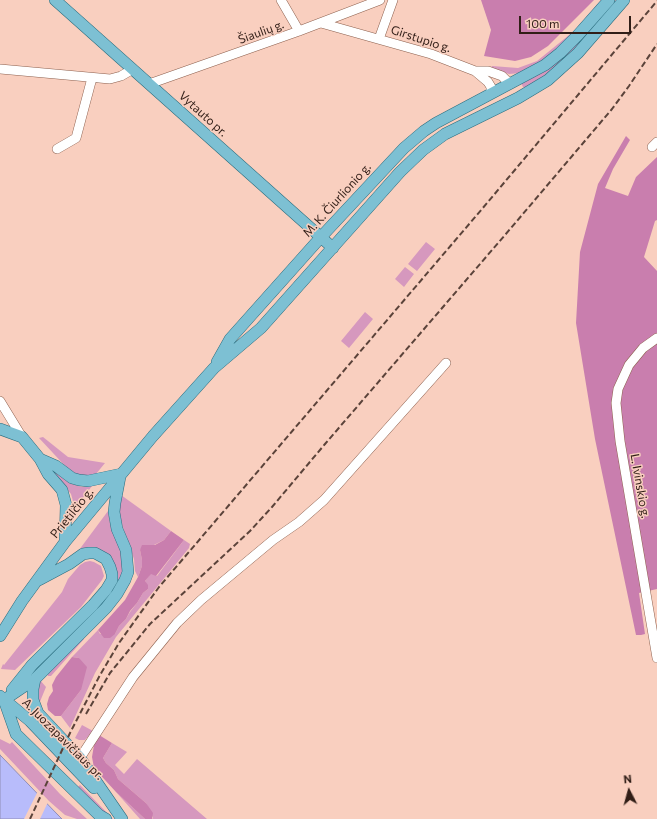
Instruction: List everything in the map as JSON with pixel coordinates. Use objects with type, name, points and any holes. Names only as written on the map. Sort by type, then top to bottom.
[{"type":"main road","name":"Vytauto pr.","points":[[55,0],[333,248]]},
{"type":"main road","name":"M. K. Čiurlionio g.","points":[[214,368],[230,339],[341,215],[404,148],[424,131],[491,93],[545,65],[560,53],[578,35],[609,0]]},
{"type":"main road","name":"M. K. Čiurlionio g.","points":[[121,474],[214,368],[261,328],[400,172],[436,140],[445,134],[518,98],[548,80],[568,63],[624,0]]},
{"type":"main road","points":[[510,84],[518,98]]},
{"type":"main road","points":[[341,215],[353,225]]},
{"type":"main road","points":[[0,429],[22,437],[40,458],[48,474],[57,483],[65,498],[66,505],[65,542]]},
{"type":"main road","points":[[2,698],[35,678],[106,608],[117,594],[125,580],[128,567],[126,550],[117,529],[114,512],[121,474],[88,481],[79,480],[67,475],[56,466],[40,458]]},
{"type":"main road","name":"Prietilčio g.","points":[[0,636],[16,610],[65,542],[121,474]]},
{"type":"main road","points":[[2,698],[32,665],[93,605],[106,590],[112,580],[112,574],[106,560],[95,553],[90,553],[77,557],[69,564],[35,583]]},
{"type":"main road","name":"A. Juozapavičiaus pr.","points":[[35,678],[33,689],[34,700],[38,713],[80,758],[122,819]]},
{"type":"main road","name":"A. Juozapavičiaus pr.","points":[[2,698],[30,721],[114,809]]},
{"type":"main road","name":"A. Juozapavičiaus pr.","points":[[2,698],[16,734],[99,815],[106,819]]},
{"type":"street","points":[[281,0],[299,31]]},
{"type":"street","name":"Šiaulių g.","points":[[150,84],[321,23],[380,0]]},
{"type":"street","points":[[379,39],[393,0]]},
{"type":"street","name":"Girstupio g.","points":[[321,23],[431,54],[475,71],[488,70],[502,76],[510,84]]},
{"type":"street","points":[[0,69],[110,79],[120,76],[133,69]]},
{"type":"street","points":[[475,71],[488,82],[491,87],[491,93]]},
{"type":"street","points":[[57,149],[76,138],[92,78]]},
{"type":"street","name":"L. Ivinskio g.","points":[[657,338],[643,348],[634,358],[618,389],[616,403],[616,415],[657,658]]},
{"type":"street","points":[[80,758],[133,677],[177,623],[201,600],[261,550],[299,522],[324,500],[446,363]]},
{"type":"street","points":[[0,401],[22,437]]},
{"type":"shaded area","points":[[481,0],[594,0],[548,46],[531,57],[515,61],[484,56],[491,30]]},
{"type":"shaded area","points":[[601,0],[604,0],[575,33],[546,58],[520,73],[509,74],[491,68],[492,66],[518,68],[537,61],[574,31]]},
{"type":"shaded area","points":[[616,0],[618,0],[575,50],[547,75],[526,88],[523,87],[521,83],[582,39]]},
{"type":"shaded area","points":[[626,136],[630,140],[613,169],[605,188],[628,196],[636,177],[657,157],[657,220],[655,221],[644,257],[657,271],[657,589],[639,593],[645,634],[641,635],[636,635],[595,439],[576,323],[580,252],[598,184]]},
{"type":"shaded area","points":[[426,242],[435,249],[417,271],[408,264]]},
{"type":"shaded area","points":[[405,267],[414,274],[404,287],[395,279]]},
{"type":"shaded area","points":[[365,312],[373,319],[349,348],[341,341]]},
{"type":"shaded area","points":[[43,437],[68,457],[105,463],[96,474],[84,476],[75,474],[67,468],[39,438]]},
{"type":"shaded area","points":[[55,471],[72,484],[82,487],[92,486],[75,508],[71,494],[54,474]]},
{"type":"shaded area","points":[[121,495],[171,531],[164,540],[154,545],[146,545],[140,550],[142,566],[138,577],[135,571],[134,559],[118,510]]},
{"type":"shaded area","points":[[108,511],[110,523],[120,547],[124,564],[121,577],[112,592],[115,584],[93,548],[90,547],[79,550]]},
{"type":"shaded area","points":[[171,531],[184,540],[156,576],[151,574],[145,581],[148,585],[148,589],[143,593],[126,619],[119,626],[115,634],[110,638],[104,638],[98,630],[125,600],[138,577],[142,566],[140,550],[142,545],[155,545],[164,540]]},
{"type":"shaded area","points":[[184,540],[190,544],[189,548],[116,637],[95,673],[70,728],[61,716],[81,690],[79,658],[72,657],[98,630],[100,634],[115,634],[119,626],[126,619],[143,593],[148,589],[145,581],[151,573],[157,576]]},
{"type":"shaded area","points":[[90,561],[101,566],[104,576],[81,607],[15,670],[1,669],[3,664],[4,665],[62,592],[68,579],[80,565]]},
{"type":"shaded area","points":[[83,638],[84,639],[51,676],[48,676],[47,673]]},
{"type":"shaded area","points":[[72,657],[79,658],[87,667],[81,690],[61,716],[55,716],[48,710],[47,704],[53,691],[52,685],[56,677]]},
{"type":"shaded area","points":[[40,680],[46,687],[39,704],[37,689]]},
{"type":"shaded area","points":[[82,725],[93,731],[85,740],[79,740],[75,738]]},
{"type":"shaded area","points":[[99,735],[112,743],[103,758],[106,763],[114,770],[118,779],[146,803],[153,813],[152,819],[145,819],[116,792],[94,768],[92,757],[94,745]]},
{"type":"shaded area","points":[[0,739],[10,744],[12,742],[60,794],[87,819],[77,819],[65,815],[49,801],[0,749]]},
{"type":"shaded area","points":[[112,743],[127,752],[115,765],[124,774],[137,759],[207,819],[152,819],[153,818],[146,803],[118,779],[114,770],[103,758]]},
{"type":"shaded area","points":[[80,785],[113,819],[111,819],[78,787]]},
{"type":"shaded area","points":[[116,792],[145,819],[140,819]]},
{"type":"water","points":[[0,755],[58,815],[62,819],[0,819]]},
{"type":"pier","points":[[38,791],[48,802],[40,819],[24,819]]},
{"type":"railway","points":[[30,819],[70,733],[100,675],[119,643],[159,587],[482,209],[657,1]]},
{"type":"railway","points":[[86,714],[110,673],[150,624],[250,531],[272,507],[612,109],[657,44]]}]
